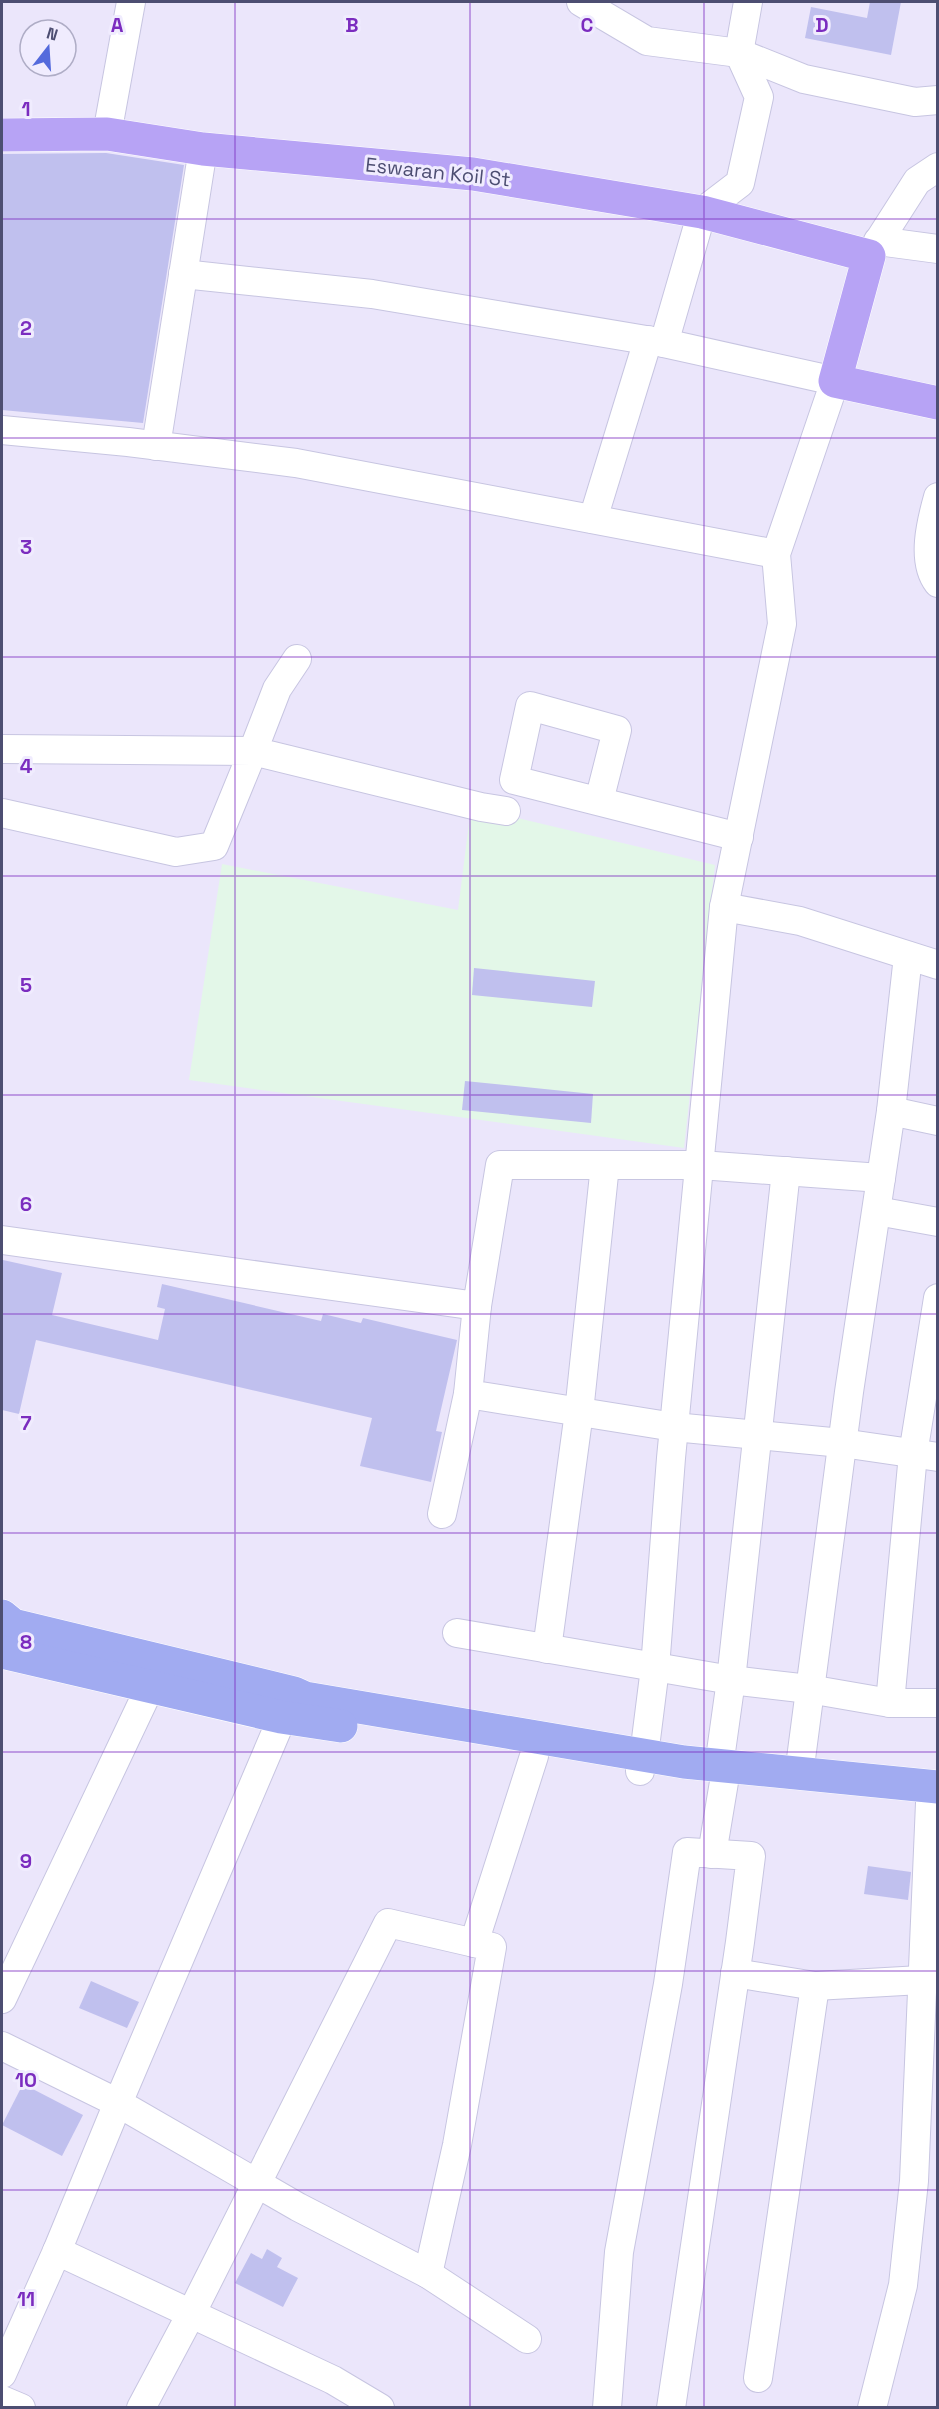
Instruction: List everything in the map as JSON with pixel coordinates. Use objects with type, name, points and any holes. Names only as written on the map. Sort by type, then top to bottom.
[{"type":"highway","points":[[4,1625],[150,1687],[288,1705],[304,1698],[642,1763],[935,1798]]},
{"type":"highway","points":[[4,1625],[288,1705],[534,1756],[642,1763]]},
{"type":"highway","points":[[722,1774],[799,1774],[935,1798]]},
{"type":"main road","name":"Eswaran Koil St","points":[[2,135],[107,134],[203,149],[473,174],[702,212],[873,249]]},
{"type":"main road","points":[[873,249],[835,381],[938,403]]},
{"type":"street","points":[[107,134],[131,2]]},
{"type":"street","points":[[581,2],[647,41],[739,53],[804,79],[915,102],[938,99]]},
{"type":"street","points":[[593,519],[702,212],[740,183],[759,97],[739,53],[748,2]]},
{"type":"street","points":[[156,446],[203,149]]},
{"type":"street","points":[[873,249],[917,180],[938,168]]},
{"type":"street","points":[[873,249],[938,249]]},
{"type":"street","points":[[183,274],[372,294],[656,342],[835,381],[776,554],[782,624],[724,907],[674,1426],[655,1668],[642,1763]]},
{"type":"street","points":[[2,430],[296,463],[776,554]]},
{"type":"street","points":[[938,497],[932,520],[929,549],[930,568],[938,583]]},
{"type":"street","points":[[2,813],[176,852],[214,846],[277,689],[297,659]]},
{"type":"street","points":[[2,749],[253,751],[481,807],[506,811]]},
{"type":"street","points":[[599,801],[739,837]]},
{"type":"street","points":[[724,907],[800,921],[938,965]]},
{"type":"street","points":[[799,1774],[842,1443],[891,1111],[908,956]]},
{"type":"street","points":[[891,1111],[938,1121]]},
{"type":"street","points":[[442,1514],[468,1394],[477,1306],[500,1165],[700,1165],[881,1178]]},
{"type":"street","points":[[547,1649],[579,1412],[605,1165]]},
{"type":"street","points":[[712,1854],[786,1171]]},
{"type":"street","points":[[877,1211],[938,1222]]},
{"type":"street","points":[[2,1240],[477,1306]]},
{"type":"street","points":[[890,1703],[926,1455],[938,1298]]},
{"type":"street","points":[[468,1394],[674,1426],[842,1443],[926,1455]]},
{"type":"street","points":[[457,1633],[731,1680],[809,1689],[890,1703],[938,1703]]},
{"type":"street","points":[[2,1999],[150,1687]]},
{"type":"street","points":[[2,2374],[57,2251],[288,1705]]},
{"type":"street","points":[[474,1943],[534,1756]]},
{"type":"street","points":[[872,2408],[903,2285],[914,2181],[921,1980],[931,1927],[935,1798]]},
{"type":"street","points":[[606,2408],[619,2252],[668,1984],[687,1852],[751,1856],[671,2408]]},
{"type":"street","points":[[141,2408],[191,2314],[388,1923],[492,1947],[457,2145],[428,2274]]},
{"type":"street","points":[[735,1973],[816,1986],[921,1980]]},
{"type":"street","points":[[758,2378],[816,1986]]},
{"type":"street","points":[[2,2046],[118,2103],[298,2207],[428,2274],[527,2339]]},
{"type":"street","points":[[57,2251],[333,2380],[380,2408]]},
{"type":"street","points":[[2,2400],[21,2408]]},
{"type":"shaded area","points":[[471,807],[715,865],[684,1148],[189,1080],[222,864],[458,910]]},
{"type":"building","points":[[870,2],[901,2],[891,55],[805,38],[811,7],[867,18]]},
{"type":"building","points":[[106,153],[184,165],[143,423],[2,410],[2,154]]},
{"type":"building","points":[[474,968],[595,981],[592,1007],[472,995]]},
{"type":"building","points":[[465,1081],[593,1094],[591,1123],[462,1110]]},
{"type":"building","points":[[3,1260],[62,1273],[52,1315],[158,1340],[165,1309],[157,1307],[162,1284],[321,1321],[323,1314],[361,1323],[363,1318],[457,1340],[436,1431],[442,1432],[431,1482],[360,1466],[372,1418],[36,1340],[19,1414],[2,1410]]},
{"type":"building","points":[[868,1866],[911,1872],[908,1900],[864,1894]]},
{"type":"building","points":[[91,1981],[139,2002],[127,2028],[79,2008]]},
{"type":"building","points":[[23,2084],[83,2115],[62,2156],[2,2125]]},
{"type":"building","points":[[267,2249],[282,2258],[277,2267],[298,2278],[283,2307],[235,2283],[251,2253],[262,2259]]}]
